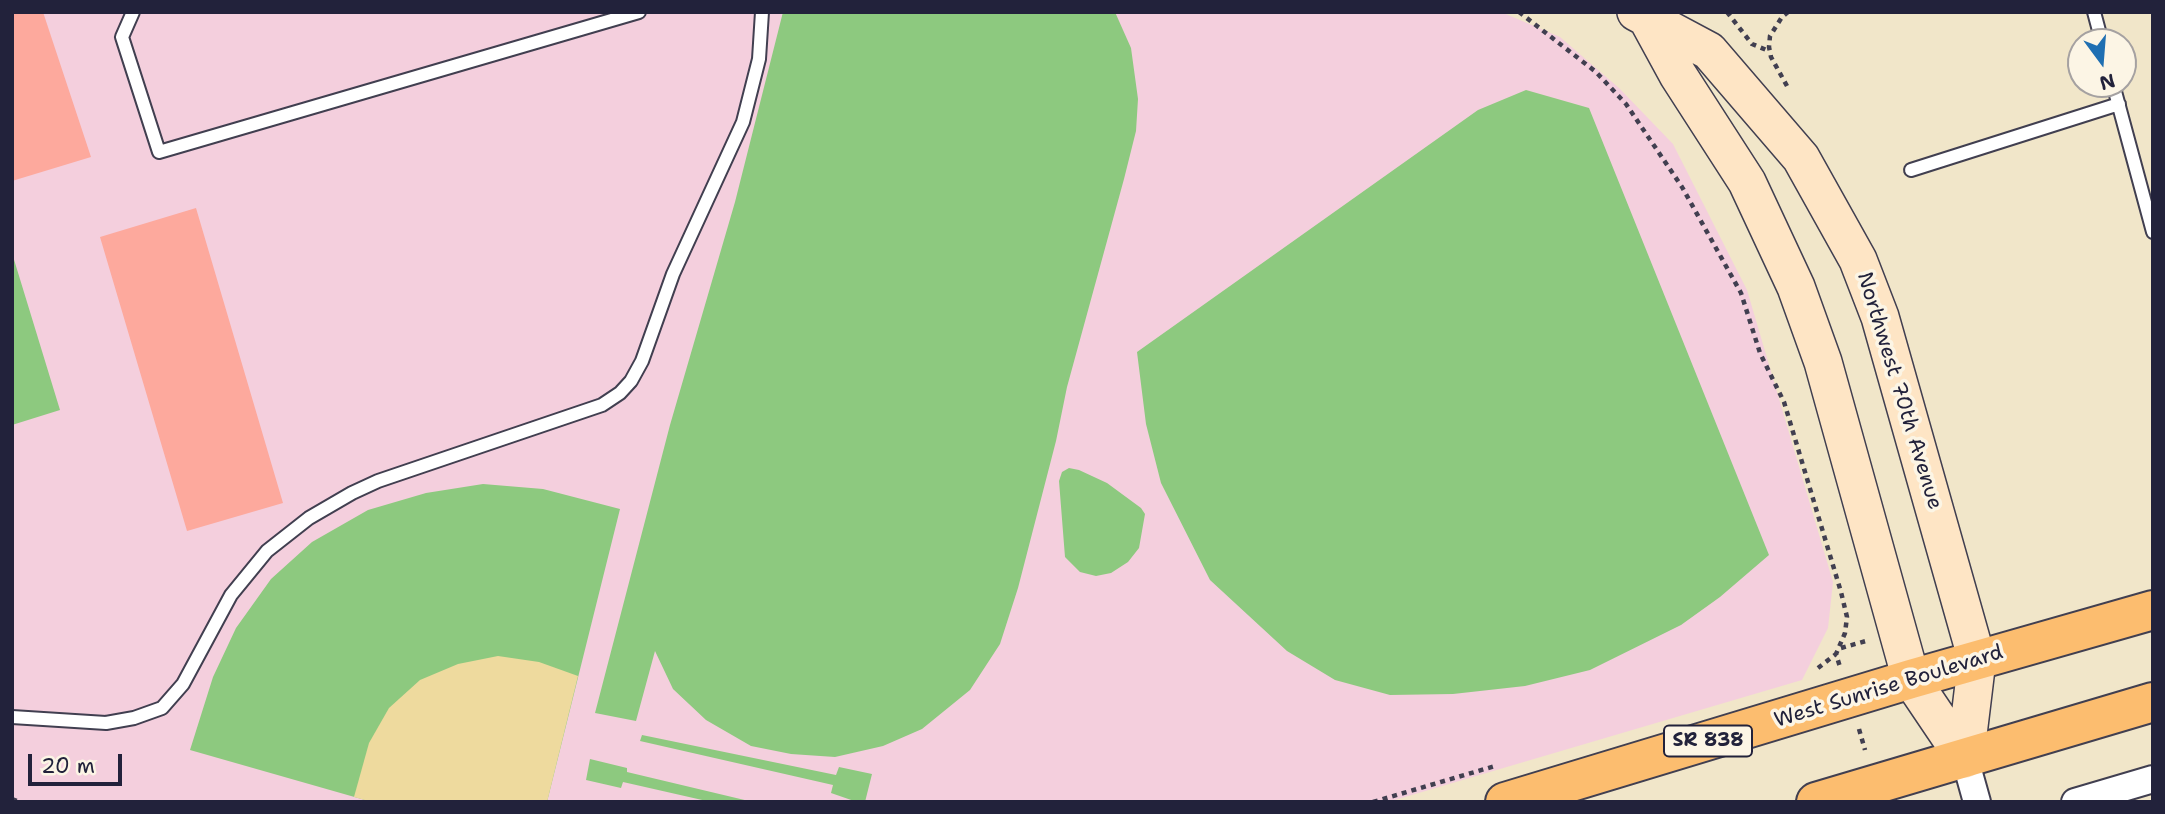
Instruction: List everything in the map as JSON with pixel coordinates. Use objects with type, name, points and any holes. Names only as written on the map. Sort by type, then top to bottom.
[{"type":"highway","name":"West Sunrise Boulevard","points":[[1505,802],[1912,679],[2153,610]]},
{"type":"highway","points":[[1816,802],[2153,702]]},
{"type":"street","name":"Northwest 70th Avenue","points":[[1653,15],[1709,51],[1801,158],[1858,260],[1880,317],[1977,660],[1965,759]]},
{"type":"street","name":"Northwest 70th Avenue","points":[[1653,15],[1678,75],[1747,182],[1796,287],[1823,362],[1912,679],[1965,759],[1977,802]]},
{"type":"street","points":[[2075,802],[2153,779]]},
{"type":"lane","points":[[133,12],[122,37],[159,152],[639,12]]},
{"type":"lane","points":[[12,718],[106,723],[134,718],[162,708],[183,684],[231,595],[267,551],[309,518],[378,481],[602,405],[620,393],[631,381],[642,361],[673,274],[743,122],[759,60],[762,12]]},
{"type":"lane","points":[[2117,98],[2153,232]]},
{"type":"lane","points":[[1911,170],[2119,104]]},
{"type":"path","points":[[1519,12],[1597,72],[1626,104],[1682,187],[1741,293],[1765,366],[1781,393],[1841,592],[1847,617],[1845,633],[1836,654],[1875,785]]},
{"type":"path","points":[[1727,12],[1752,44],[1770,51]]},
{"type":"path","points":[[12,799],[20,802]]},
{"type":"shaded area","points":[[12,12],[1501,12],[1560,37],[1619,88],[1673,144],[1747,290],[1833,582],[1828,628],[1802,680],[1388,802],[12,802]]},
{"type":"green space","points":[[783,12],[1115,12],[1131,48],[1138,99],[1136,131],[1124,179],[1067,387],[1056,441],[1018,588],[1000,644],[970,690],[922,729],[883,746],[835,757],[791,754],[751,746],[706,720],[673,689],[655,651],[636,721],[595,713],[670,425],[735,202]]},
{"type":"green space","points":[[1526,90],[1589,108],[1769,555],[1720,597],[1681,625],[1590,670],[1525,686],[1453,694],[1390,695],[1335,680],[1287,651],[1210,580],[1161,483],[1146,424],[1137,352],[1478,110]]},
{"type":"green space","points":[[12,253],[60,410],[12,425]]},
{"type":"green space","points":[[1069,468],[1107,483],[1141,508],[1145,514],[1139,548],[1128,562],[1111,573],[1096,576],[1080,572],[1065,557],[1059,481],[1062,472]]},
{"type":"green space","points":[[483,484],[543,489],[620,509],[547,802],[372,802],[190,750],[213,677],[236,628],[271,579],[312,542],[368,510],[426,493]]},
{"type":"green space","points":[[642,735],[836,775],[839,767],[872,774],[865,802],[857,802],[831,793],[833,785],[640,741]]},
{"type":"green space","points":[[590,759],[627,768],[627,772],[753,802],[711,802],[623,782],[621,788],[586,780]]},
{"type":"sand","points":[[498,656],[539,662],[578,676],[547,802],[372,802],[354,797],[369,743],[389,708],[420,680],[458,664]]},
{"type":"building","points":[[12,12],[43,12],[91,157],[12,181]]},
{"type":"building","points":[[196,208],[283,503],[187,531],[100,237]]}]
